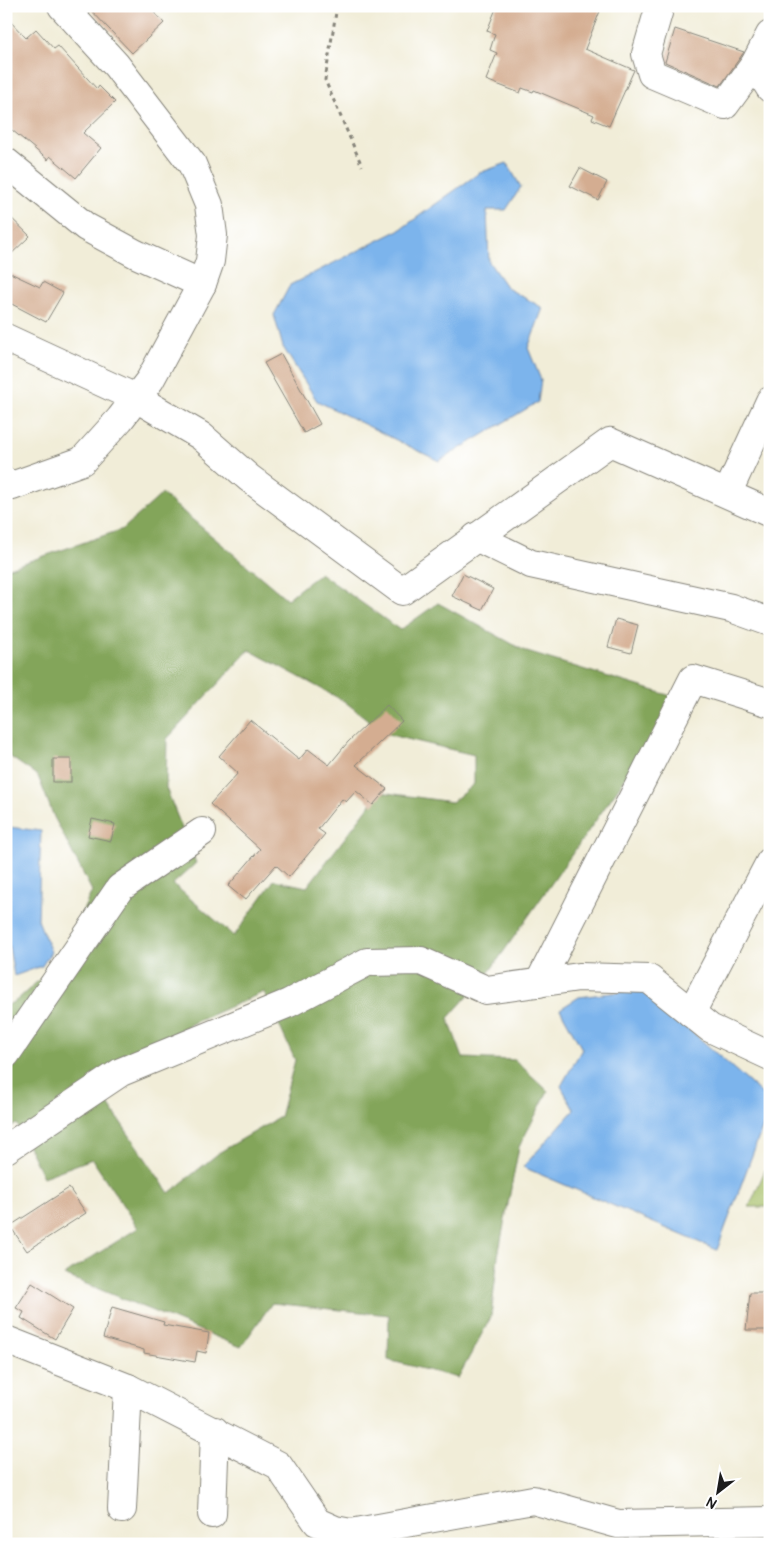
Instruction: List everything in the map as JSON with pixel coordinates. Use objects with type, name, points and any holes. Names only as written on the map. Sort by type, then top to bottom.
[{"type":"street","points":[[6,482],[12,486],[82,462],[138,399],[202,284],[210,261],[213,235],[209,205],[192,164],[116,65],[62,6]]},
{"type":"street","points":[[660,6],[646,54],[652,74],[725,105],[755,64],[770,35]]},
{"type":"street","points":[[755,64],[770,88]]},
{"type":"street","points":[[6,162],[86,227],[136,254],[202,284]]},
{"type":"street","points":[[6,338],[138,399],[201,436],[249,478],[402,591],[610,442],[728,492],[770,513]]},
{"type":"street","points":[[728,492],[770,401]]},
{"type":"street","points":[[476,537],[531,564],[731,608],[770,622]]},
{"type":"street","points":[[539,983],[693,679],[770,703]]},
{"type":"street","points":[[6,1054],[120,888],[202,832]]},
{"type":"street","points":[[691,1013],[770,862]]},
{"type":"street","points":[[6,1149],[121,1072],[289,1003],[367,962],[421,961],[486,990],[579,977],[650,979],[710,1028],[770,1056]]},
{"type":"street","points":[[6,1340],[128,1388],[278,1465],[317,1522],[361,1538],[533,1500],[618,1524],[705,1533],[770,1521]]},
{"type":"street","points":[[122,1509],[128,1388]]},
{"type":"street","points":[[212,1514],[215,1431]]},
{"type":"path","points":[[337,6],[325,80],[362,166]]},
{"type":"green space","points":[[162,494],[287,599],[320,573],[400,630],[438,603],[527,652],[681,699],[490,971],[448,1018],[463,1058],[515,1060],[548,1091],[519,1147],[498,1256],[491,1317],[458,1378],[388,1360],[389,1315],[272,1303],[241,1347],[64,1275],[138,1228],[92,1159],[43,1177],[17,1124],[6,1128],[6,1006],[17,1000],[59,962],[92,891],[54,817],[38,776],[6,754],[6,569],[123,529]],"holes":[[[249,650],[344,701],[386,734],[474,755],[474,784],[452,802],[380,792],[307,887],[274,880],[234,936],[173,884],[196,863],[166,788],[167,739]],[[264,992],[295,1060],[280,1117],[220,1152],[169,1193],[91,1079],[193,1023]]]},
{"type":"green space","points":[[770,1159],[770,1207],[749,1207]]},
{"type":"water","points":[[507,163],[521,187],[506,210],[487,210],[489,262],[507,288],[543,308],[528,348],[541,380],[538,402],[439,461],[317,401],[283,347],[274,315],[290,285],[401,229],[479,173]]},
{"type":"water","points":[[6,828],[41,831],[38,920],[51,952],[42,966],[14,976],[6,930]]},
{"type":"water","points":[[644,989],[770,1101],[770,1107],[717,1250],[523,1167],[574,1110],[561,1086],[582,1049],[560,1009],[579,997]]},
{"type":"building","points":[[87,6],[148,6],[164,23],[132,53]]},
{"type":"building","points":[[497,6],[602,6],[585,49],[634,70],[609,126],[592,119],[594,115],[534,90],[533,92],[522,88],[520,93],[486,80],[497,53],[490,50],[495,34],[487,31]]},
{"type":"building","points":[[6,17],[26,38],[36,29],[54,49],[58,46],[97,89],[99,86],[115,102],[83,133],[101,148],[76,178],[50,156],[48,160],[6,125]]},
{"type":"building","points":[[675,29],[744,52],[720,86],[665,62]]},
{"type":"building","points":[[580,168],[607,182],[598,200],[570,186]]},
{"type":"building","points":[[6,213],[30,236],[6,259]]},
{"type":"building","points":[[6,271],[40,287],[43,282],[63,293],[46,322],[6,301]]},
{"type":"building","points":[[281,354],[320,424],[304,433],[264,363]]},
{"type":"building","points":[[463,574],[493,589],[482,610],[452,596]]},
{"type":"building","points":[[616,619],[638,625],[631,653],[608,647]]},
{"type":"building","points":[[387,705],[402,721],[356,765],[387,789],[373,805],[356,791],[346,802],[342,799],[318,829],[325,834],[289,877],[276,865],[245,900],[228,886],[260,849],[210,804],[238,773],[219,756],[250,720],[299,760],[308,749],[329,765],[348,742]]},
{"type":"building","points":[[53,759],[71,759],[71,782],[53,782]]},
{"type":"building","points":[[92,819],[115,824],[111,841],[88,836]]},
{"type":"building","points":[[69,1188],[86,1213],[27,1251],[10,1226]]},
{"type":"building","points":[[32,1283],[73,1309],[55,1339],[21,1318],[24,1312],[16,1308]]},
{"type":"building","points":[[750,1293],[770,1293],[770,1330],[746,1330]]},
{"type":"building","points":[[112,1307],[164,1322],[163,1325],[209,1333],[206,1353],[197,1351],[195,1362],[144,1353],[144,1350],[103,1338]]}]
